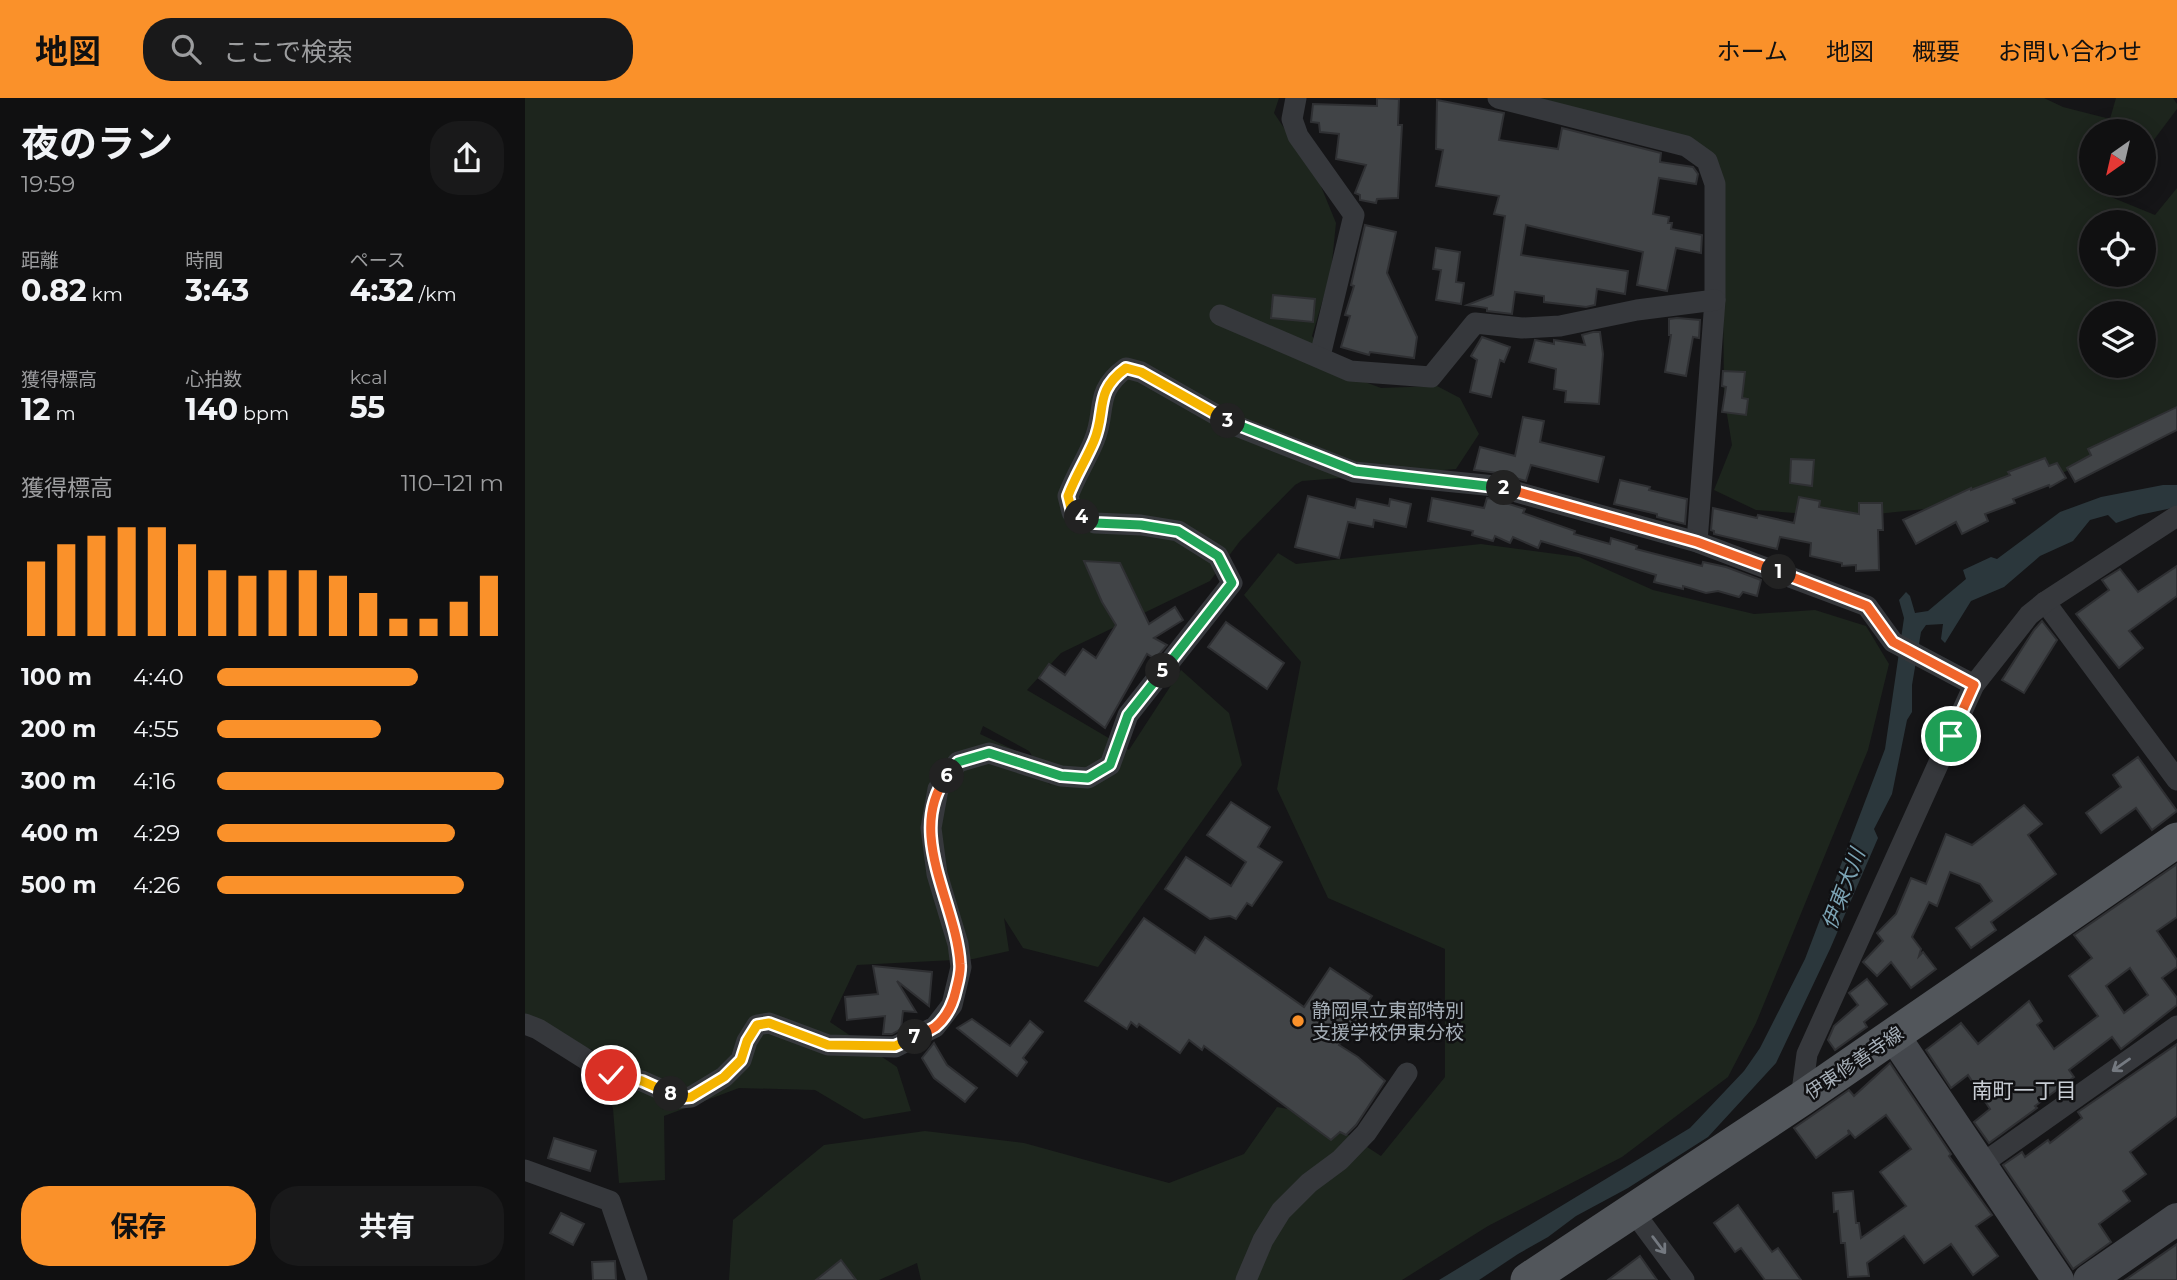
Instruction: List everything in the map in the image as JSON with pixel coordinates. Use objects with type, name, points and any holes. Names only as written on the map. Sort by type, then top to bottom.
[{"type":"main road","name":"伊東修善寺線","points":[[1528,1280],[1894,1036],[2177,840]]},
{"type":"street","points":[[1296,98],[1292,119],[1298,136],[1354,215],[1320,356]]},
{"type":"street","points":[[1498,98],[1686,146],[1707,161],[1714,184],[1715,300],[1697,542]]},
{"type":"street","points":[[1220,315],[1350,370],[1431,377],[1475,323],[1522,328],[1560,326],[1637,310],[1715,300]]},
{"type":"street","points":[[525,1024],[538,1029],[611,1075],[642,1081],[680,1098],[691,1097],[724,1077],[741,1060],[747,1041],[757,1025],[769,1023],[828,1045],[895,1046],[935,1027],[953,1004],[961,967],[958,944],[937,874],[930,828],[938,789],[958,762],[989,753],[1061,776],[1088,778],[1110,765],[1128,715],[1232,583],[1218,556],[1178,531],[1141,525],[1095,523],[1072,512],[1068,496],[1095,438],[1102,398],[1113,377],[1126,368],[1141,372],[1234,425],[1355,471],[1495,486],[1697,542],[1867,606],[1893,642],[1974,685]]},
{"type":"street","points":[[1801,1099],[1807,1054],[1974,685],[2029,615],[2177,516]]},
{"type":"street","points":[[2045,602],[2177,780]]},
{"type":"street","points":[[1979,1166],[2177,1026]]},
{"type":"street","points":[[1894,1036],[2058,1280]]},
{"type":"street","points":[[1246,1280],[1263,1240],[1282,1211],[1309,1183],[1340,1160],[1366,1133],[1407,1073]]},
{"type":"street","points":[[525,1170],[610,1201],[637,1280]]},
{"type":"street","points":[[1633,1211],[1684,1280]]},
{"type":"street","points":[[2089,1280],[2177,1219]]},
{"type":"shaded area","points":[[525,98],[1279,98],[1274,113],[1318,179],[1336,223],[1331,272],[1312,336],[1336,371],[1381,388],[1437,386],[1460,398],[1479,434],[1456,469],[1302,481],[1240,541],[1210,581],[1061,653],[1027,690],[1129,750],[1181,670],[1229,713],[1242,765],[1098,967],[1023,948],[1004,918],[1009,951],[973,959],[857,965],[830,1022],[897,1067],[911,1111],[864,1119],[815,1090],[739,1088],[664,1116],[665,1180],[619,1183],[613,1109],[596,1051],[525,1027]],"holes":[[[983,726],[1029,751],[1051,786],[1023,754],[980,734]]]},
{"type":"shaded area","points":[[1524,98],[2044,98],[2063,107],[2110,119],[2079,119],[2079,196],[2112,196],[2143,210],[2079,210],[2079,287],[2156,287],[2156,214],[2177,188],[2177,420],[2058,475],[1934,508],[1848,517],[1756,510],[1714,490],[1732,445],[1724,396],[1722,183],[1713,156]]},
{"type":"shaded area","points":[[2116,98],[2173,98],[2177,109],[2156,137],[2156,119],[2110,119]]},
{"type":"shaded area","points":[[1481,544],[1579,557],[1653,590],[1754,614],[1815,610],[1866,626],[1889,664],[1868,750],[1756,1023],[1728,1077],[1622,1157],[1488,1226],[1402,1280],[921,1280],[917,1263],[879,1280],[729,1280],[733,1220],[824,1145],[925,1131],[1024,1143],[1169,1183],[1244,1154],[1277,1107],[1316,1114],[1381,1156],[1445,1077],[1445,949],[1328,898],[1277,789],[1301,662],[1244,595],[1278,553],[1296,564]]},
{"type":"water","name":"伊東大川","points":[[2163,485],[2177,485],[2177,507],[2116,523],[2108,515],[2090,520],[2073,541],[2040,556],[2004,587],[1971,601],[1945,643],[1941,639],[1943,624],[1926,625],[1921,632],[1912,685],[1912,712],[1907,720],[1892,794],[1874,829],[1878,838],[1830,949],[1776,1063],[1708,1137],[1628,1188],[1576,1216],[1548,1237],[1479,1280],[1439,1280],[1690,1128],[1744,1071],[1760,1048],[1805,959],[1885,749],[1904,618],[1899,600],[1906,592],[1910,596],[1915,613],[1928,611],[1966,579],[1963,570],[1991,557],[1997,559],[2060,512],[2101,497]]},
{"type":"building","points":[[1377,98],[1399,99],[1398,125],[1402,125],[1398,198],[1377,199],[1376,203],[1360,200],[1360,195],[1355,193],[1366,165],[1336,159],[1339,134],[1320,132],[1319,123],[1311,122],[1313,104],[1377,106]]},
{"type":"building","points":[[1437,100],[1504,113],[1499,140],[1558,149],[1562,128],[1661,153],[1660,162],[1693,167],[1698,174],[1696,184],[1659,178],[1653,214],[1669,217],[1671,229],[1702,235],[1701,253],[1676,248],[1667,291],[1637,285],[1643,252],[1526,225],[1521,255],[1628,271],[1625,294],[1597,289],[1595,305],[1586,307],[1544,302],[1544,296],[1515,292],[1512,314],[1467,305],[1493,295],[1505,216],[1494,214],[1499,196],[1436,186],[1443,150],[1436,149]]},
{"type":"building","points":[[1365,225],[1396,232],[1387,273],[1417,337],[1414,358],[1370,352],[1369,355],[1341,347],[1350,316],[1345,315],[1354,286],[1351,285]]},
{"type":"building","points":[[1436,248],[1460,252],[1456,282],[1464,283],[1461,304],[1436,300],[1441,270],[1433,269]]},
{"type":"building","points":[[1273,295],[1315,299],[1313,322],[1271,318]]},
{"type":"building","points":[[1669,319],[1700,320],[1699,338],[1693,337],[1686,376],[1665,372],[1671,335]]},
{"type":"building","points":[[1600,332],[1603,354],[1599,404],[1565,402],[1566,391],[1554,389],[1556,369],[1529,362],[1535,340],[1585,345],[1582,335]]},
{"type":"building","points":[[1482,337],[1510,347],[1504,362],[1500,360],[1491,397],[1470,392],[1477,360],[1471,356]]},
{"type":"building","points":[[1723,371],[1745,372],[1742,398],[1748,399],[1746,415],[1722,412],[1726,387],[1722,386]]},
{"type":"building","points":[[2177,407],[2177,430],[2075,482],[2067,468],[2091,455],[2088,449]]},
{"type":"building","points":[[1523,417],[1544,421],[1540,442],[1604,457],[1598,482],[1531,465],[1526,481],[1474,470],[1480,447],[1515,456]]},
{"type":"building","points":[[2045,458],[2049,466],[2057,463],[2066,478],[2050,487],[2049,485],[2013,499],[2015,503],[1985,514],[1988,521],[1962,534],[1956,522],[1916,544],[1903,520],[1971,488],[2010,475],[2008,472]]},
{"type":"building","points":[[1791,459],[1814,460],[1812,486],[1790,483]]},
{"type":"building","points":[[1620,480],[1687,499],[1685,524],[1614,504]]},
{"type":"building","points":[[1308,496],[1355,508],[1357,499],[1389,506],[1390,499],[1411,504],[1406,527],[1374,520],[1373,527],[1348,522],[1339,558],[1295,547]]},
{"type":"building","points":[[1799,497],[1820,501],[1819,507],[1859,514],[1859,503],[1882,503],[1883,530],[1878,530],[1879,570],[1856,571],[1856,565],[1842,566],[1842,563],[1810,556],[1811,543],[1780,537],[1777,549],[1714,534],[1711,530],[1713,508],[1794,523]]},
{"type":"building","points":[[1432,498],[1484,508],[1487,498],[1493,499],[1525,509],[1523,513],[1575,531],[1574,534],[1610,544],[1611,538],[1637,546],[1636,549],[1702,566],[1703,562],[1726,567],[1761,580],[1757,596],[1743,592],[1739,597],[1718,591],[1706,593],[1683,586],[1683,589],[1654,582],[1656,575],[1541,541],[1538,548],[1513,537],[1510,543],[1495,536],[1493,541],[1472,535],[1473,531],[1428,521]]},
{"type":"building","points":[[1084,561],[1120,563],[1149,624],[1175,607],[1183,620],[1154,638],[1167,645],[1155,659],[1147,654],[1105,728],[1039,678],[1049,664],[1065,675],[1083,649],[1096,658],[1116,625],[1102,602]]},
{"type":"building","points":[[2177,566],[2177,596],[2129,631],[2143,648],[2119,668],[2076,614],[2109,590],[2102,580],[2120,569],[2138,592]]},
{"type":"building","points":[[2042,621],[2057,640],[2024,693],[2002,680]]},
{"type":"building","points":[[1226,622],[1284,663],[1267,689],[1208,647]]},
{"type":"building","points":[[2138,757],[2177,811],[2152,830],[2136,808],[2101,833],[2086,813],[2121,787],[2113,775]]},
{"type":"building","points":[[1231,802],[1270,827],[1258,847],[1282,862],[1252,906],[1247,903],[1236,919],[1230,916],[1210,919],[1165,889],[1186,857],[1231,886],[1246,862],[1207,835]]},
{"type":"building","points":[[2024,805],[2042,824],[2028,835],[2056,874],[1991,922],[1996,930],[1971,948],[1956,928],[1992,901],[1980,884],[1950,872],[1937,906],[1929,902],[1912,937],[1921,949],[1919,956],[1923,952],[1936,969],[1911,988],[1891,962],[1877,976],[1863,962],[1883,941],[1877,933],[1896,914],[1911,878],[1926,884],[1946,834],[1972,845]]},
{"type":"building","points":[[2177,864],[2177,917],[2157,931],[2177,960],[2177,967],[2162,978],[2177,998],[2177,1005],[2121,1049],[2112,1037],[2069,1070],[2074,1077],[1989,1143],[1974,1122],[1990,1109],[1968,1075],[1951,1088],[1926,1050],[1961,1023],[1978,1044],[2029,1001],[2042,1021],[2037,1025],[2054,1049],[2098,1016],[2069,976],[2092,958],[2074,935]],"holes":[[[2130,968],[2148,995],[2124,1013],[2106,986]]]},
{"type":"building","points":[[1144,918],[1195,953],[1205,937],[1304,1007],[1330,968],[1372,996],[1339,1045],[1358,1057],[1385,1081],[1356,1125],[1346,1135],[1340,1132],[1331,1140],[1204,1046],[1202,1050],[1189,1040],[1180,1053],[1139,1024],[1137,1027],[1131,1022],[1127,1029],[1085,1001]]},
{"type":"building","points":[[873,966],[932,972],[929,1006],[897,981],[916,1012],[903,1011],[901,1029],[892,1034],[883,1034],[885,1016],[847,1020],[845,997],[878,994]]},
{"type":"building","points":[[1867,979],[1887,1004],[1864,1022],[1867,1027],[1835,1050],[1828,1040],[1834,1026],[1858,1005],[1849,993]]},
{"type":"building","points":[[972,1019],[1010,1046],[1030,1021],[1043,1032],[1023,1058],[1027,1062],[1017,1076],[957,1028]]},
{"type":"building","points":[[934,1043],[947,1065],[977,1088],[965,1102],[934,1078],[922,1058]]},
{"type":"building","points":[[2177,1044],[2177,1116],[2130,1152],[2146,1174],[2123,1191],[2130,1201],[2099,1224],[2111,1242],[2073,1269],[2003,1165],[2022,1152],[2025,1157],[2048,1140],[2050,1143],[2082,1118],[2078,1112]]},
{"type":"building","points":[[1890,1063],[1951,1154],[1949,1156],[1992,1215],[1976,1226],[1998,1256],[1973,1275],[1951,1244],[1924,1263],[1904,1236],[1867,1263],[1869,1276],[1848,1277],[1845,1243],[1841,1243],[1833,1193],[1853,1191],[1856,1223],[1859,1223],[1861,1238],[1906,1206],[1880,1172],[1911,1149],[1886,1115],[1855,1138],[1848,1130],[1849,1134],[1816,1158],[1794,1128],[1849,1090],[1854,1096]]},
{"type":"building","points":[[554,1138],[596,1151],[590,1171],[548,1158]]},
{"type":"building","points":[[1738,1205],[1772,1252],[1778,1248],[1801,1280],[1765,1280],[1741,1248],[1735,1252],[1714,1223]]},
{"type":"building","points":[[561,1213],[584,1224],[573,1245],[550,1233]]},
{"type":"building","points":[[2177,1244],[2177,1280],[2125,1280]]},
{"type":"building","points":[[1640,1256],[1657,1280],[1608,1280]]},
{"type":"building","points":[[841,1260],[856,1280],[816,1280]]},
{"type":"building","points":[[615,1261],[616,1280],[593,1280],[592,1262]]},
{"type":"place","name":"静岡県立東部特別 支援学校伊東分校","points":[[1298,1021]]},
{"type":"district","name":"南町一丁目","points":[[2024,1090]]},
{"type":"route","points":[[611,1075],[642,1081],[680,1098],[691,1097],[724,1077],[741,1060],[747,1041],[757,1025],[769,1023],[828,1045],[895,1046],[935,1027],[953,1004],[961,967],[958,944],[937,874],[930,828],[938,789],[958,762],[989,753],[1061,776],[1088,778],[1110,765],[1128,715],[1232,583],[1218,556],[1178,531],[1141,525],[1095,523],[1072,512],[1068,496],[1095,438],[1102,398],[1113,377],[1126,368],[1141,372],[1234,425],[1355,471],[1495,486],[1697,542],[1867,606],[1893,642],[1974,685],[1951,736]]}]
